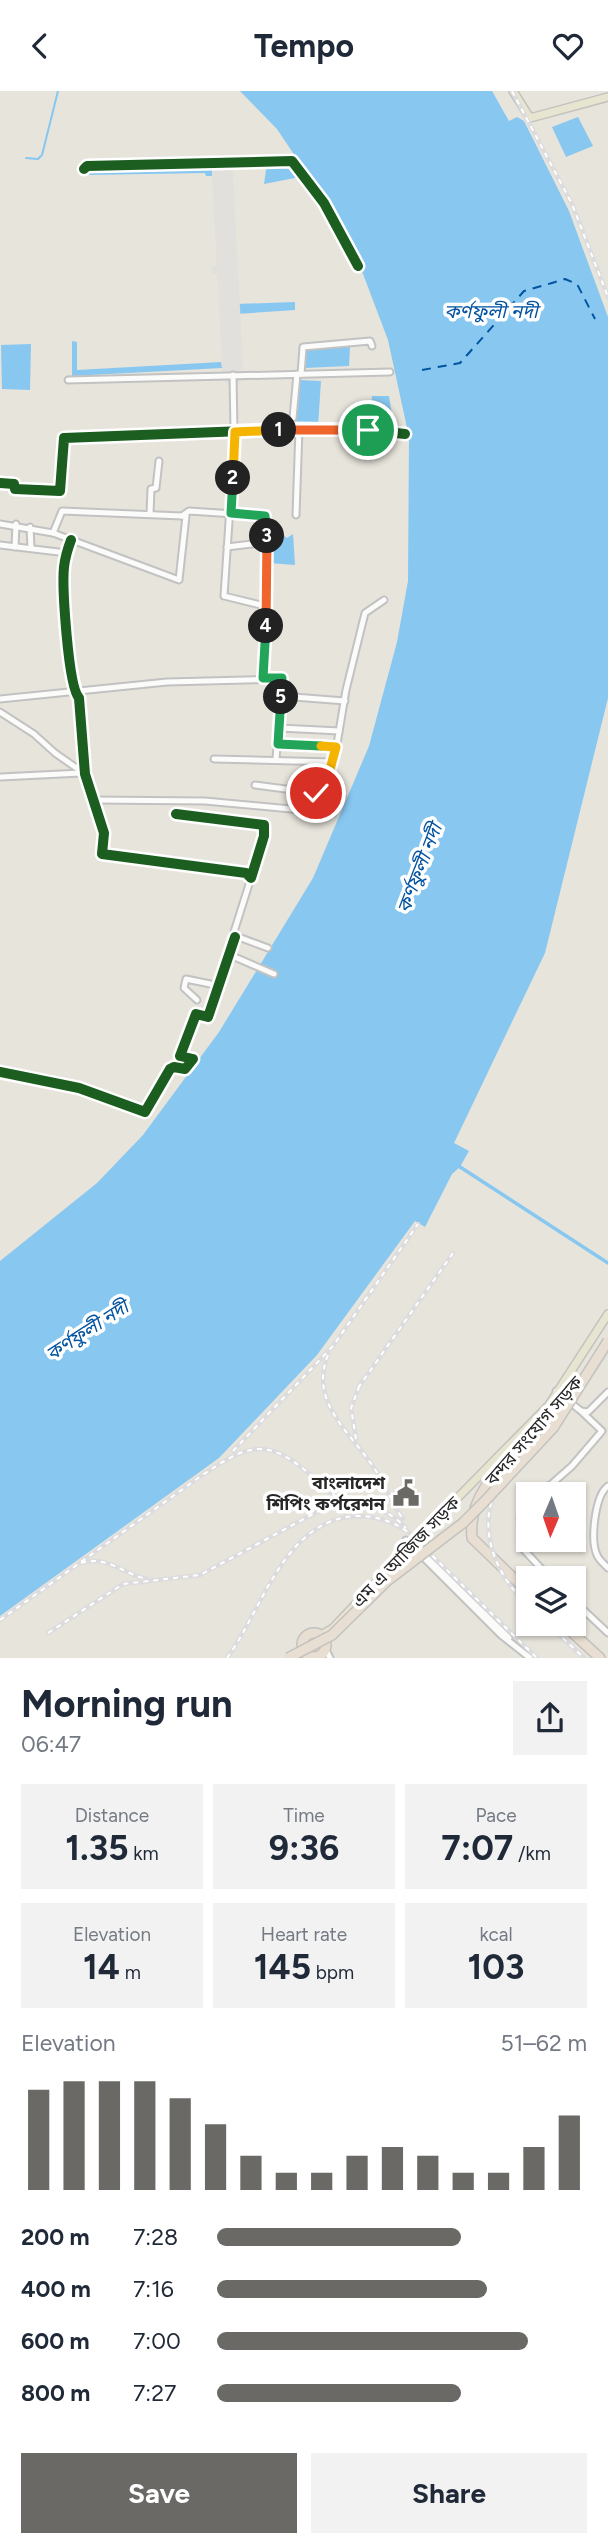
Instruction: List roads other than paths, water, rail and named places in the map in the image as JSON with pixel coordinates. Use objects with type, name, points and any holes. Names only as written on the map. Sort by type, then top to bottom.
[{"type":"highway","name":"বন্দর সংযোগ সড়ক","points":[[516,1580],[472,1538],[471,1528],[479,1498],[488,1480],[573,1391],[608,1335]]},
{"type":"highway","points":[[286,1658],[332,1635],[387,1581],[484,1503],[553,1428],[608,1341]]},
{"type":"highway","points":[[307,1657],[331,1641],[404,1571],[478,1514],[560,1426],[608,1349]]},
{"type":"highway","points":[[286,1658],[302,1645],[307,1635],[326,1646],[307,1657]]},
{"type":"highway","points":[[576,1636],[600,1658]]},
{"type":"highway","points":[[302,1645],[307,1657]]},
{"type":"main road","points":[[513,91],[530,118],[608,97]]},
{"type":"main road","name":"এম এ আজিজ সড়ক","points":[[326,1646],[335,1627],[408,1544],[420,1536],[549,1405],[608,1314]]},
{"type":"street","points":[[84,169],[87,166],[292,161],[324,203],[358,266]]},
{"type":"street","points":[[293,418],[303,347],[362,341],[370,341],[372,346]]},
{"type":"street","points":[[68,380],[390,372]]},
{"type":"street","points":[[233,375],[231,513],[224,596],[265,606]]},
{"type":"street","points":[[296,515],[299,429]]},
{"type":"street","points":[[0,483],[14,484],[15,489],[60,491],[64,438],[299,429],[368,430],[405,434]]},
{"type":"street","points":[[150,514],[151,489],[156,488],[159,461]]},
{"type":"street","points":[[0,524],[16,524],[53,533],[179,580],[186,516],[62,511],[53,533]]},
{"type":"street","points":[[182,516],[189,511],[265,516],[268,543],[263,678]]},
{"type":"street","points":[[15,547],[16,524]]},
{"type":"street","points":[[30,527],[31,548]]},
{"type":"street","points":[[71,540],[64,568],[74,692],[79,698],[83,773],[104,833],[102,854],[239,872],[251,878]]},
{"type":"street","points":[[227,547],[268,543]]},
{"type":"street","points":[[0,544],[67,553]]},
{"type":"street","points":[[316,793],[334,762],[365,613],[384,600]]},
{"type":"street","points":[[0,699],[167,682],[282,678],[276,759]]},
{"type":"street","points":[[281,696],[345,701]]},
{"type":"street","points":[[0,712],[34,734],[83,773]]},
{"type":"street","points":[[280,728],[339,731]]},
{"type":"street","points":[[278,744],[336,747]]},
{"type":"street","points":[[214,759],[334,762]]},
{"type":"street","points":[[1,777],[83,773]]},
{"type":"street","points":[[255,785],[342,797]]},
{"type":"street","points":[[93,800],[205,801],[334,813]]},
{"type":"street","points":[[253,823],[256,812]]},
{"type":"street","points":[[176,814],[264,825],[264,837],[234,929],[235,937],[220,986],[208,1017],[196,1014],[180,1056],[193,1059]]},
{"type":"street","points":[[235,937],[268,948]]},
{"type":"street","points":[[230,955],[274,974]]},
{"type":"street","points":[[197,1000],[184,988],[186,979],[220,986]]},
{"type":"street","points":[[0,1072],[79,1088],[145,1112],[151,1097],[170,1069],[174,1066],[185,1069],[197,1052]]},
{"type":"street","points":[[554,1482],[572,1466],[602,1431],[556,1391]]},
{"type":"street","points":[[581,1411],[588,1412],[608,1392]]},
{"type":"street","points":[[608,1486],[597,1502],[596,1513],[597,1555],[608,1567]]},
{"type":"street","points":[[408,1544],[508,1642],[530,1658]]},
{"type":"street","points":[[525,1552],[538,1566]]},
{"type":"street","points":[[586,1613],[608,1633]]},
{"type":"street","points":[[601,1627],[607,1621]]},
{"type":"water","name":"কর্ণফুলী নদী","points":[[240,91],[492,91],[509,121],[517,117],[524,121],[569,211],[608,317],[608,698],[545,953],[454,1143],[469,1151],[460,1167],[452,1174],[425,1227],[415,1221],[317,1355],[219,1458],[0,1616],[0,1261],[97,1183],[143,1135],[219,1032],[313,878],[369,746],[397,642],[408,581],[409,437],[388,340],[349,237],[277,129]]},
{"type":"water","points":[[578,117],[593,146],[566,157],[552,127]]},
{"type":"water","points":[[290,162],[300,177],[264,184],[267,163]]},
{"type":"water","points":[[215,169],[214,176],[206,176],[205,173],[89,175],[89,171]]},
{"type":"water","points":[[295,302],[295,310],[236,314],[236,304]]},
{"type":"water","points":[[72,341],[77,342],[77,370],[221,362],[222,368],[72,376]]},
{"type":"water","points":[[31,344],[30,390],[2,389],[1,345]]},
{"type":"water","points":[[350,347],[349,366],[305,368],[306,350]]},
{"type":"water","points":[[300,380],[321,381],[318,426],[294,426]]},
{"type":"water","points":[[372,396],[389,396],[394,428],[370,423]]},
{"type":"water","points":[[271,534],[282,534],[287,538],[293,534],[295,565],[269,563]]},
{"type":"waterway","points":[[26,158],[38,159],[42,155],[58,91]]},
{"type":"waterway","points":[[457,1165],[608,1263]]},
{"type":"railway","points":[[512,91],[572,204],[608,297]]},
{"type":"railway","points":[[233,1451],[333,1346],[418,1224]]},
{"type":"railway","points":[[358,1388],[453,1253]]},
{"type":"railway","points":[[516,1593],[505,1578],[491,1546],[489,1511],[494,1494],[509,1469],[574,1399],[608,1350]]},
{"type":"railway","points":[[328,1355],[323,1373],[328,1403],[345,1431],[367,1457],[403,1519]]},
{"type":"railway","points":[[356,1439],[351,1408],[361,1382]]},
{"type":"railway","points":[[0,1620],[201,1476],[229,1458],[253,1449],[265,1449],[291,1460],[334,1495],[387,1513],[406,1528]]},
{"type":"railway","points":[[48,1633],[123,1584],[200,1575],[313,1514],[333,1505],[351,1504]]},
{"type":"railway","points":[[227,1658],[293,1549],[311,1533],[332,1521],[357,1516],[384,1520],[408,1532],[537,1658]]},
{"type":"railway","points":[[81,1563],[99,1561],[147,1579]]},
{"type":"railway","points":[[561,1636],[584,1658]]},
{"type":"place","name":"বাংলাদেশ শিপিং কর্পরেশন","points":[[406,1493]]}]
